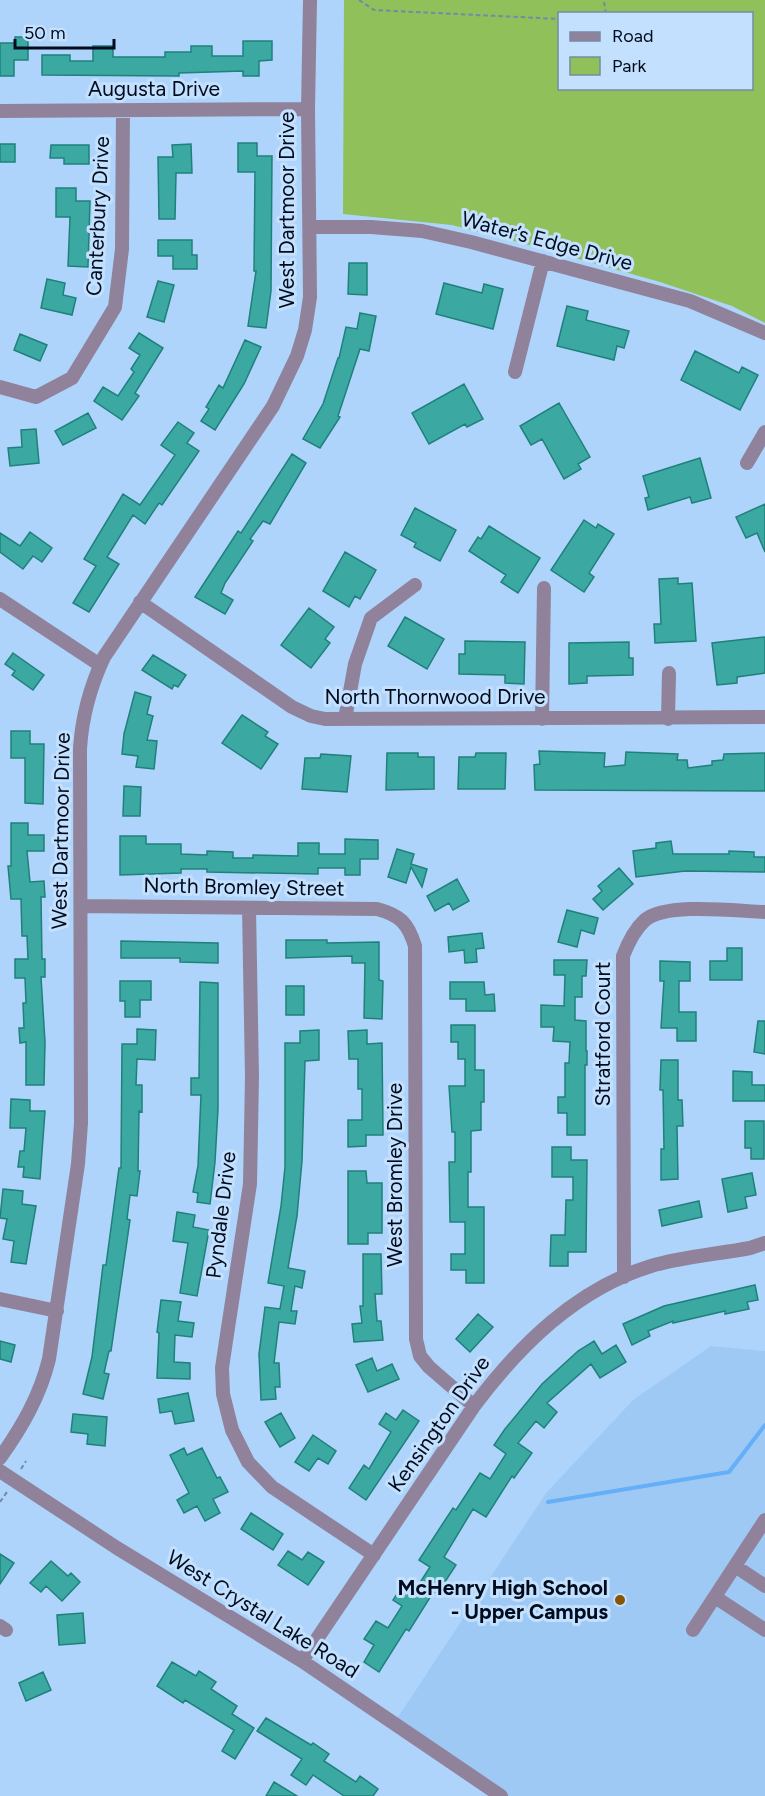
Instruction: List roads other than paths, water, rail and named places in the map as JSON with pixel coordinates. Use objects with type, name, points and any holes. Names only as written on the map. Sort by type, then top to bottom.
[{"type":"street","name":"West Dartmoor Drive","points":[[0,1458],[22,1426],[45,1375],[57,1311],[80,1146],[81,735],[88,697],[110,646],[273,406],[297,356],[305,330],[310,297],[308,109],[310,0]]},
{"type":"street","name":"Augusta Drive","points":[[0,111],[308,109]]},
{"type":"street","name":"Canterbury Drive","points":[[0,387],[36,397],[72,378],[115,307],[122,249],[123,111]]},
{"type":"street","name":"Water’s Edge Drive","points":[[310,227],[371,227],[422,231],[690,300],[765,333]]},
{"type":"street","points":[[514,372],[543,261]]},
{"type":"street","points":[[747,463],[765,432]]},
{"type":"street","points":[[345,719],[356,664],[371,618],[416,585]]},
{"type":"street","points":[[542,719],[544,588]]},
{"type":"street","points":[[0,598],[100,665]]},
{"type":"street","name":"North Thornwood Drive","points":[[140,602],[292,707],[311,716],[325,719],[765,717]]},
{"type":"street","points":[[668,719],[669,673]]},
{"type":"street","name":"North Bromley Street","points":[[81,906],[377,909],[393,913],[404,922]]},
{"type":"street","name":"Pyndale Drive","points":[[249,908],[252,1077],[250,1184],[222,1368],[223,1394],[232,1430],[248,1462],[272,1487],[374,1555]]},
{"type":"street","name":"Stratford Court","points":[[624,1277],[622,956],[629,939],[645,920],[660,913],[677,909],[765,912]]},
{"type":"street","name":"West Bromley Drive","points":[[404,922],[416,946],[416,1339],[420,1356],[429,1367],[474,1406]]},
{"type":"street","name":"Kensington Drive","points":[[302,1661],[474,1406],[496,1376],[533,1337],[591,1294],[651,1266],[750,1248],[765,1243]]},
{"type":"street","points":[[0,1299],[57,1311]]},
{"type":"street","name":"West Crystal Lake Road","points":[[0,1471],[117,1548],[302,1661],[501,1796]]},
{"type":"street","points":[[693,1630],[735,1566],[760,1538],[765,1520]]},
{"type":"street","points":[[735,1566],[765,1586]]},
{"type":"street","points":[[715,1597],[765,1630]]},
{"type":"waterway","points":[[548,1502],[729,1472],[765,1425]]},
{"type":"place","name":"McHenry High School - Upper Campus","points":[[620,1600]]}]
